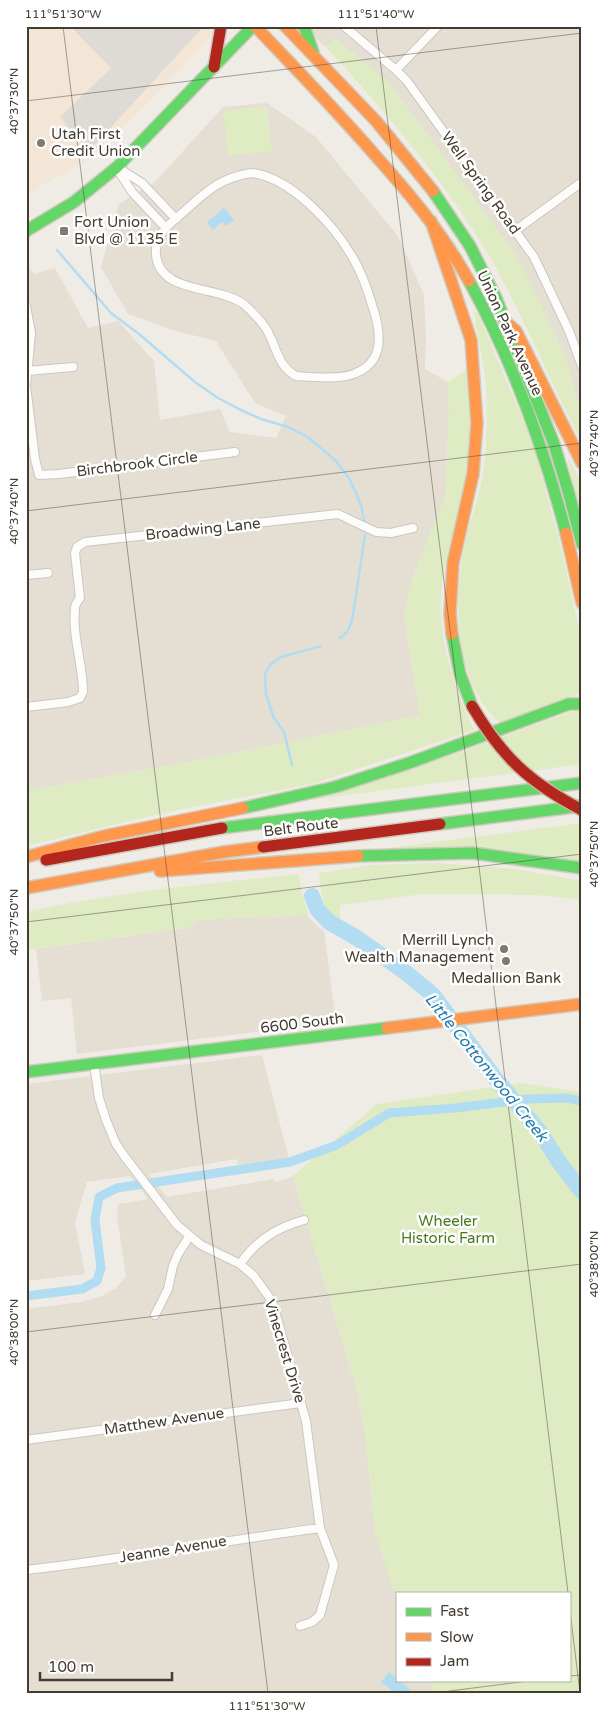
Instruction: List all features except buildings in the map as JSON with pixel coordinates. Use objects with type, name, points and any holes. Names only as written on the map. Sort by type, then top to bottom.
[{"type":"main road","points":[[214,67],[221,26]]},
{"type":"main road","points":[[26,231],[74,202],[117,167],[254,26]]},
{"type":"main road","name":"Union Park Avenue","points":[[254,26],[331,104],[432,221],[478,296],[505,351],[527,403],[555,489],[582,603]]},
{"type":"main road","name":"Union Park Avenue","points":[[285,26],[376,119],[428,183],[470,247],[482,268],[506,322],[550,430],[566,481],[582,544]]},
{"type":"main road","points":[[304,26],[316,59]]},
{"type":"main road","points":[[432,221],[471,340],[474,366],[477,423],[473,474],[453,563],[450,613],[452,635],[460,674],[472,706],[484,729],[510,762],[551,793],[582,810]]},
{"type":"main road","points":[[506,322],[516,331],[582,463]]},
{"type":"main road","points":[[26,857],[104,836],[335,787],[409,763],[569,704],[582,704]]},
{"type":"main road","name":"Belt Route","points":[[26,864],[210,830],[582,782]]},
{"type":"main road","name":"Belt Route","points":[[26,888],[224,852],[582,806]]},
{"type":"main road","points":[[77,878],[344,856],[473,853],[582,868]]},
{"type":"main road","name":"6600 South","points":[[26,1072],[582,1004]]},
{"type":"street","name":"Well Spring Road","points":[[344,26],[407,81],[516,230],[538,265],[569,331],[582,366]]},
{"type":"street","points":[[396,70],[438,26]]},
{"type":"street","points":[[117,167],[142,183],[176,218]]},
{"type":"street","points":[[117,167],[132,192],[166,228]]},
{"type":"street","points":[[261,174],[295,193],[315,210],[342,242],[353,259],[367,288],[379,333],[379,346],[370,364],[356,374],[344,376],[296,376],[289,372],[279,359],[268,330],[243,303],[230,296],[176,282],[161,270],[156,259],[156,244],[166,228],[215,185],[239,175],[261,174]]},
{"type":"street","points":[[516,230],[582,182]]},
{"type":"street","points":[[26,306],[31,333],[27,371],[72,367]]},
{"type":"street","name":"Birchbrook Circle","points":[[27,371],[26,386],[35,459],[39,475],[235,452]]},
{"type":"street","name":"Broadwing Lane","points":[[26,707],[68,702],[80,698],[83,692],[76,631],[75,609],[80,598],[75,553],[77,547],[85,542],[338,514],[376,532],[391,533],[413,528]]},
{"type":"street","points":[[26,575],[48,573]]},
{"type":"street","name":"Vinecrest Drive","points":[[94,1064],[99,1098],[116,1144],[149,1189],[190,1237],[200,1246],[240,1264],[254,1276],[272,1301],[301,1403],[309,1440],[320,1528],[332,1559],[333,1570],[320,1615],[312,1622],[300,1626]]},
{"type":"street","points":[[240,1264],[260,1240],[284,1227],[304,1220]]},
{"type":"street","points":[[155,1315],[164,1299],[178,1254],[190,1237]]},
{"type":"street","name":"Matthew Avenue","points":[[26,1440],[301,1403]]},
{"type":"street","name":"Jeanne Avenue","points":[[26,1570],[181,1549],[225,1540],[320,1528]]},
{"type":"shaded area","points":[[26,26],[222,26],[97,154],[26,195]]},
{"type":"shaded area","points":[[70,26],[204,26],[89,151],[60,117],[111,68]]},
{"type":"shaded area","points":[[308,26],[582,26],[582,409],[577,400],[566,359],[517,256],[396,92],[383,78],[336,39],[326,47],[312,35]]},
{"type":"shaded area","points":[[267,103],[316,137],[398,236],[424,295],[425,369],[448,382],[449,411],[445,496],[404,616],[420,715],[225,755],[26,791],[26,263],[34,274],[55,268],[88,328],[118,321],[154,361],[160,420],[220,409],[230,432],[276,438],[286,416],[255,403],[216,341],[172,330],[128,314],[101,267],[119,204],[156,181],[223,107]]},
{"type":"shaded area","points":[[305,915],[324,931],[336,1022],[77,1054],[71,998],[42,1001],[36,949],[187,928],[199,920]]},
{"type":"shaded area","points":[[262,1055],[289,1159],[239,1165],[236,1159],[149,1174],[167,1197],[274,1179],[275,1183],[293,1176],[356,1387],[365,1433],[375,1534],[396,1596],[396,1682],[430,1682],[434,1693],[26,1693],[26,1309],[81,1302],[100,1297],[116,1288],[126,1276],[117,1217],[118,1204],[148,1199],[130,1176],[87,1182],[75,1222],[85,1274],[26,1281],[26,1084]]},
{"type":"green space","points":[[335,38],[383,78],[396,92],[517,256],[566,359],[577,400],[582,409],[582,442],[487,252],[432,171],[370,96],[326,47]]},
{"type":"green space","points":[[267,106],[272,151],[228,156],[223,111]]},
{"type":"green space","points":[[474,312],[478,314],[532,441],[560,543],[582,644],[582,691],[579,694],[503,725],[487,709],[475,689],[466,667],[461,643],[459,618],[459,594],[464,548],[482,481],[485,459],[487,407],[485,376]]},
{"type":"green space","points":[[469,368],[473,417],[470,451],[466,482],[442,583],[441,617],[448,661],[462,703],[474,730],[312,784],[167,812],[26,846],[26,791],[225,755],[420,715],[404,616],[409,587],[445,496],[449,411],[448,382]]},
{"type":"green space","points":[[567,456],[582,483],[582,520]]},
{"type":"green space","points":[[582,708],[582,764],[310,800],[456,754]]},
{"type":"green space","points":[[582,823],[582,864],[389,848]]},
{"type":"green space","points":[[437,863],[515,869],[582,881],[582,900],[535,895],[422,894],[340,905],[340,921],[333,917],[325,906],[319,873],[372,865]]},
{"type":"green space","points":[[298,874],[309,917],[305,915],[199,920],[187,928],[26,950],[26,912],[128,894]]},
{"type":"green space","name":"Wheeler Historic Farm","points":[[521,1083],[582,1092],[582,1693],[434,1693],[430,1682],[570,1682],[570,1592],[396,1592],[396,1596],[375,1534],[365,1433],[356,1387],[293,1176],[377,1104]]},
{"type":"water","points":[[224,208],[234,220],[226,226],[222,222],[213,230],[207,222]]},
{"type":"water","points":[[389,1672],[396,1678],[396,1682],[401,1682],[413,1692],[395,1693],[381,1682]]},
{"type":"waterway","name":"Little Cottonwood Creek","points":[[57,250],[111,313],[139,334],[195,382],[218,398],[241,410],[261,419],[288,427],[308,437],[336,461],[349,478],[357,495],[364,523]]},
{"type":"waterway","name":"Little Cottonwood Creek","points":[[340,638],[347,632],[352,621],[365,535]]},
{"type":"waterway","name":"Little Cottonwood Creek","points":[[292,765],[284,732],[274,718],[266,695],[265,673],[271,664],[281,657],[321,646]]},
{"type":"waterway","name":"Little Cottonwood Creek","points":[[312,896],[317,909],[329,922],[357,938],[405,972],[433,995],[495,1078],[540,1132],[559,1162],[582,1192]]},
{"type":"waterway","points":[[26,1296],[82,1289],[97,1281],[101,1268],[95,1220],[99,1197],[117,1188],[290,1162],[337,1145],[389,1113],[455,1108],[528,1099],[566,1098],[582,1101]]},
{"type":"traffic: fast","points":[[26,231],[74,202],[117,167],[253,26]]},
{"type":"traffic: fast","points":[[304,26],[313,52]]},
{"type":"traffic: fast","points":[[433,191],[470,246],[496,298],[554,444],[582,544]]},
{"type":"traffic: fast","points":[[469,281],[485,311],[525,404],[537,436],[566,533]]},
{"type":"traffic: fast","points":[[452,634],[460,674],[472,706]]},
{"type":"traffic: fast","points":[[243,808],[335,787],[409,763],[569,704],[582,704]]},
{"type":"traffic: fast","points":[[222,828],[582,783]]},
{"type":"traffic: fast","points":[[440,824],[581,806]]},
{"type":"traffic: fast","points":[[358,856],[473,853],[582,868]]},
{"type":"traffic: fast","points":[[26,1072],[387,1028]]},
{"type":"traffic: slow","points":[[255,26],[330,105],[400,184],[437,231],[469,281]]},
{"type":"traffic: slow","points":[[285,26],[376,121],[433,191]]},
{"type":"traffic: slow","points":[[431,221],[471,340],[477,423],[473,474],[453,563],[450,613],[452,634]]},
{"type":"traffic: slow","points":[[506,322],[516,331],[582,463]]},
{"type":"traffic: slow","points":[[566,533],[582,603]]},
{"type":"traffic: slow","points":[[26,857],[104,836],[243,808]]},
{"type":"traffic: slow","points":[[26,888],[224,852],[263,847]]},
{"type":"traffic: slow","points":[[160,871],[358,856]]},
{"type":"traffic: slow","points":[[387,1028],[582,1004]]},
{"type":"traffic: jam","points":[[214,67],[221,26]]},
{"type":"traffic: jam","points":[[472,706],[495,740],[519,767],[547,790],[582,810]]},
{"type":"traffic: jam","points":[[263,847],[440,824]]},
{"type":"traffic: jam","points":[[46,860],[222,828]]},
{"type":"place","name":"Utah First Credit Union","points":[[41,143]]},
{"type":"place","name":"Fort Union Blvd @ 1135 E","points":[[64,231]]},
{"type":"place","name":"Merrill Lynch Wealth Management","points":[[504,949]]},
{"type":"place","name":"Medallion Bank","points":[[506,961]]}]
